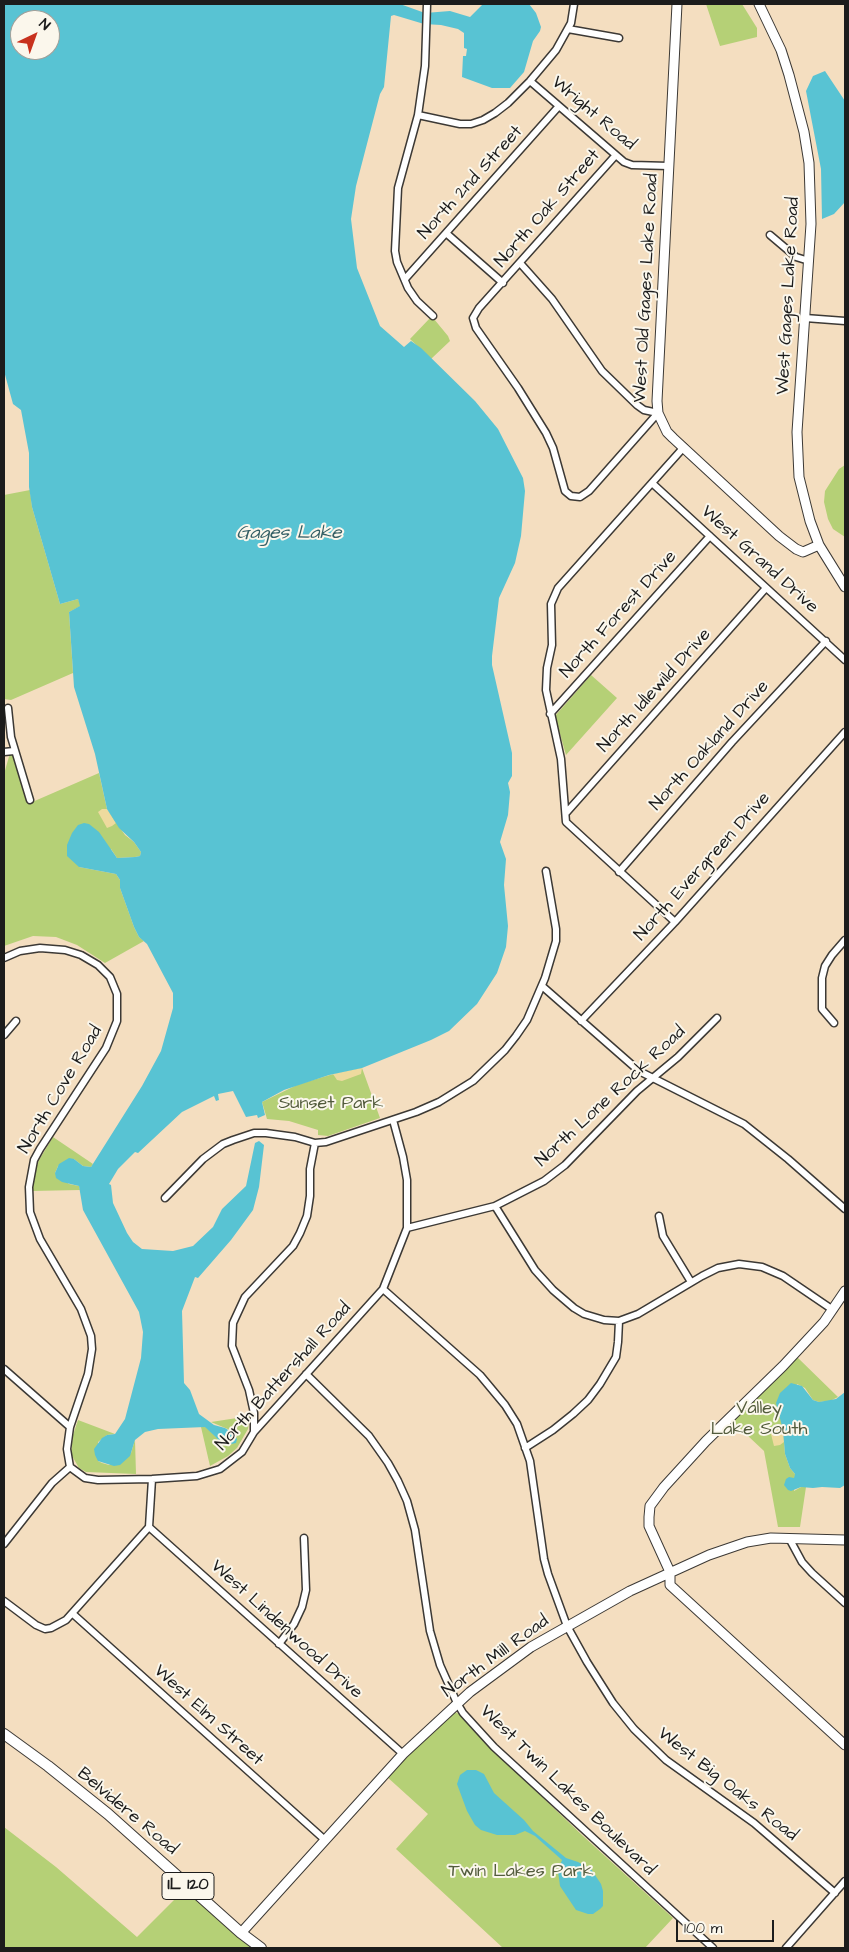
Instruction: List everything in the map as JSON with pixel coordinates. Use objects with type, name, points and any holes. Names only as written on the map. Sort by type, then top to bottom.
[{"type":"main road","name":"Belvidere Road","points":[[4,1734],[108,1814],[259,1948]]},
{"type":"street","points":[[418,115],[460,124],[471,124],[484,120],[508,103],[530,81],[556,50],[571,23],[574,4]]},
{"type":"street","name":"West Old Gages Lake Road","points":[[678,4],[657,401],[658,413],[667,432],[796,549],[803,552],[819,545]]},
{"type":"street","name":"West Gages Lake Road","points":[[759,4],[781,50],[795,93],[804,132],[811,190],[809,261],[797,432],[797,458],[804,501],[819,545],[845,587]]},
{"type":"street","points":[[427,5],[425,66],[418,115],[402,168],[396,198],[395,251],[397,262],[417,301],[433,316]]},
{"type":"street","points":[[568,29],[619,38]]},
{"type":"street","name":"Wright Road","points":[[530,81],[615,156],[632,165],[669,166]]},
{"type":"street","name":"North 2nd Street","points":[[405,279],[559,106]]},
{"type":"street","name":"North Oak Street","points":[[615,156],[479,308],[473,318],[476,328],[526,402],[553,448],[565,491],[575,497],[584,496],[589,491],[658,413]]},
{"type":"street","points":[[446,233],[503,283]]},
{"type":"street","points":[[770,235],[796,257],[809,261]]},
{"type":"street","points":[[520,264],[552,299],[602,371],[637,405],[644,410],[658,413]]},
{"type":"street","points":[[805,318],[845,321]]},
{"type":"street","points":[[675,922],[566,822],[561,759],[546,690],[547,668],[552,645],[551,607],[558,588],[684,447]]},
{"type":"street","name":"West Grand Drive","points":[[652,483],[845,660]]},
{"type":"street","name":"North Forest Drive","points":[[550,714],[710,536]]},
{"type":"street","name":"North Idlewild Drive","points":[[566,813],[766,588]]},
{"type":"street","name":"North Oakland Drive","points":[[619,872],[732,742],[826,641]]},
{"type":"street","points":[[8,708],[14,750],[30,800]]},
{"type":"street","name":"North Evergreen Drive","points":[[581,1021],[675,922],[845,732]]},
{"type":"street","points":[[4,752],[14,750]]},
{"type":"street","points":[[165,1198],[203,1159],[223,1144],[233,1140],[254,1134],[266,1133],[295,1136],[315,1143],[326,1142],[439,1102],[473,1081],[505,1050],[522,1028],[542,986],[552,957],[556,935],[555,916],[546,871]]},
{"type":"street","points":[[834,1023],[822,1009],[822,978],[825,966],[845,940]]},
{"type":"street","name":"North Cove Road","points":[[4,958],[30,949],[52,947],[81,955],[98,965],[110,977],[117,994],[117,1021],[106,1048],[40,1149],[34,1160],[28,1187],[30,1212],[40,1239],[81,1309],[91,1336],[92,1349],[88,1374],[70,1427],[67,1449],[70,1468]]},
{"type":"street","points":[[542,986],[638,1071],[744,1124],[788,1158],[845,1209]]},
{"type":"street","name":"North Lone Rock Road","points":[[407,1228],[495,1206],[533,1187],[565,1165],[637,1091],[678,1057],[716,1018]]},
{"type":"street","points":[[4,1035],[16,1021]]},
{"type":"street","name":"North Battershall Road","points":[[70,1468],[84,1478],[98,1480],[198,1476],[220,1469],[242,1452],[254,1432],[383,1289],[407,1228],[407,1180],[403,1157],[392,1120]]},
{"type":"street","points":[[254,1432],[254,1413],[249,1390],[232,1346],[233,1323],[245,1297],[293,1246],[300,1234],[307,1216],[310,1196],[310,1169],[315,1143]]},
{"type":"street","points":[[495,1206],[535,1270],[553,1290],[584,1314],[604,1320],[619,1321],[648,1309],[718,1268],[730,1265],[762,1267],[793,1282],[833,1310]]},
{"type":"street","points":[[659,1216],[663,1236],[692,1282]]},
{"type":"street","name":"West Big Oaks Road","points":[[383,1289],[480,1375],[494,1390],[517,1424],[530,1461],[544,1558],[567,1626],[613,1703],[652,1747],[702,1787],[754,1822],[835,1893]]},
{"type":"street","points":[[845,1291],[824,1322],[783,1366],[706,1441],[664,1487],[650,1506],[649,1526],[670,1572],[670,1585],[845,1745]]},
{"type":"street","points":[[525,1448],[554,1430],[573,1414],[600,1384],[616,1357],[619,1321]]},
{"type":"street","points":[[4,1369],[70,1427]]},
{"type":"street","name":"West Twin Lakes Boulevard","points":[[306,1374],[369,1436],[398,1481],[412,1515],[430,1631],[440,1665],[463,1713],[494,1747],[712,1948]]},
{"type":"street","points":[[4,1544],[52,1483],[70,1468]]},
{"type":"street","points":[[4,1601],[36,1626],[44,1629],[60,1624],[73,1614],[149,1527],[152,1479]]},
{"type":"street","name":"West Lindenwood Drive","points":[[149,1527],[403,1754]]},
{"type":"street","points":[[280,1644],[294,1624],[302,1607],[306,1590],[304,1538]]},
{"type":"street","name":"North Mill Road","points":[[245,1936],[324,1840],[403,1754],[457,1703],[531,1647],[630,1591],[708,1555],[747,1542],[771,1538],[845,1540]]},
{"type":"street","points":[[789,1538],[802,1562],[845,1603]]},
{"type":"street","name":"West Elm Street","points":[[73,1614],[324,1840]]},
{"type":"street","points":[[786,1948],[845,1881]]},
{"type":"green space","points":[[706,4],[742,4],[757,28],[757,37],[720,46]]},
{"type":"green space","points":[[430,318],[434,319],[450,341],[431,359],[410,339]]},
{"type":"green space","points":[[845,465],[845,537],[833,529],[828,519],[824,502],[825,491],[839,469]]},
{"type":"green space","points":[[30,490],[32,507],[60,604],[78,599],[81,606],[69,612],[73,673],[11,700],[4,699],[4,495]]},
{"type":"green space","points":[[591,675],[617,698],[566,755],[555,716]]},
{"type":"green space","points":[[10,753],[13,754],[30,803],[99,773],[107,809],[125,835],[134,842],[141,852],[140,856],[117,858],[111,849],[79,867],[116,874],[120,880],[120,888],[134,927],[139,937],[144,941],[105,963],[77,945],[56,937],[33,936],[4,946],[4,774]]},
{"type":"green space","name":"Sunset Park","points":[[362,1068],[380,1118],[328,1136],[318,1135],[318,1130],[289,1121],[267,1119],[262,1102],[299,1084]]},
{"type":"green space","points":[[53,1137],[93,1164],[91,1167],[83,1166],[74,1159],[58,1166],[55,1173],[69,1184],[79,1186],[80,1190],[32,1191],[34,1173],[39,1160]]},
{"type":"green space","name":"Valley Lake South","points":[[796,1356],[838,1397],[830,1401],[819,1402],[813,1400],[805,1388],[797,1384],[783,1430],[785,1454],[790,1468],[795,1474],[794,1491],[801,1487],[806,1487],[800,1527],[778,1527],[764,1451],[730,1419]]},
{"type":"green space","points":[[250,1416],[248,1429],[237,1448],[228,1456],[210,1466],[201,1427],[207,1427],[216,1437],[237,1437],[230,1430],[211,1422]]},
{"type":"green space","points":[[78,1420],[115,1434],[107,1435],[98,1442],[98,1461],[102,1463],[109,1465],[131,1453],[135,1440],[136,1474],[86,1472],[79,1468],[71,1454],[73,1435]]},
{"type":"green space","name":"Twin Lakes Park","points":[[455,1712],[583,1836],[673,1918],[645,1948],[503,1948],[396,1849],[428,1814],[386,1776],[451,1713]]},
{"type":"green space","points":[[4,1827],[56,1867],[137,1937],[188,1886],[257,1948],[4,1948]]},
{"type":"sand","points":[[102,809],[107,809],[116,823],[107,828],[98,812]]},
{"type":"sand","points":[[362,1068],[361,1074],[342,1081],[337,1080],[333,1074]]},
{"type":"sand","points":[[777,1429],[783,1430],[784,1442],[774,1446],[771,1434]]},
{"type":"water","name":"Gages Lake","points":[[4,4],[400,4],[425,13],[450,11],[470,17],[483,4],[529,4],[536,13],[541,27],[540,31],[533,41],[524,72],[510,88],[492,88],[462,77],[463,56],[466,56],[467,49],[464,48],[464,33],[458,29],[424,24],[394,15],[391,16],[384,87],[380,94],[356,186],[351,219],[357,268],[380,326],[404,347],[411,341],[421,348],[475,401],[498,429],[523,478],[525,491],[521,536],[515,563],[499,598],[492,656],[492,665],[512,753],[512,776],[508,783],[510,792],[508,815],[500,842],[506,859],[504,885],[508,926],[506,947],[497,973],[477,1004],[449,1031],[362,1068],[329,1075],[284,1090],[262,1102],[265,1115],[258,1118],[257,1115],[246,1117],[233,1091],[218,1094],[219,1100],[216,1101],[214,1096],[182,1112],[118,1169],[109,1184],[111,1185],[113,1203],[133,1242],[142,1249],[173,1251],[193,1246],[213,1227],[222,1209],[246,1186],[255,1143],[259,1141],[264,1145],[259,1187],[253,1210],[231,1240],[198,1278],[195,1277],[182,1311],[184,1383],[190,1390],[199,1414],[214,1425],[225,1428],[233,1433],[237,1439],[236,1443],[227,1445],[221,1442],[205,1427],[158,1429],[145,1432],[135,1440],[130,1456],[120,1465],[114,1466],[98,1461],[94,1449],[102,1438],[115,1434],[125,1419],[141,1358],[143,1332],[139,1312],[83,1210],[79,1186],[62,1182],[56,1178],[55,1173],[59,1164],[69,1158],[74,1159],[83,1166],[91,1167],[142,1086],[161,1051],[173,1008],[173,993],[147,944],[139,937],[134,927],[120,888],[120,880],[116,874],[79,867],[67,856],[67,845],[72,833],[78,825],[84,823],[89,824],[99,832],[117,858],[140,856],[141,852],[134,842],[119,828],[107,809],[95,754],[74,687],[69,612],[80,606],[78,599],[60,604],[32,507],[29,487],[29,453],[21,410],[13,404],[4,371]]},
{"type":"water","points":[[825,71],[845,101],[845,202],[834,214],[822,219],[821,169],[806,91],[813,76]]},
{"type":"water","points":[[791,1383],[802,1386],[813,1400],[819,1402],[836,1399],[845,1392],[845,1485],[840,1488],[801,1487],[791,1491],[784,1485],[786,1479],[789,1477],[794,1478],[795,1474],[790,1468],[785,1454],[783,1430],[776,1403],[780,1393]]},
{"type":"water","points":[[467,1770],[476,1770],[484,1774],[494,1793],[524,1820],[533,1831],[566,1858],[591,1869],[601,1884],[603,1891],[603,1906],[600,1909],[593,1914],[576,1910],[560,1886],[558,1871],[562,1860],[535,1836],[525,1831],[515,1835],[497,1835],[481,1830],[475,1825],[467,1811],[457,1784],[460,1775]]}]
